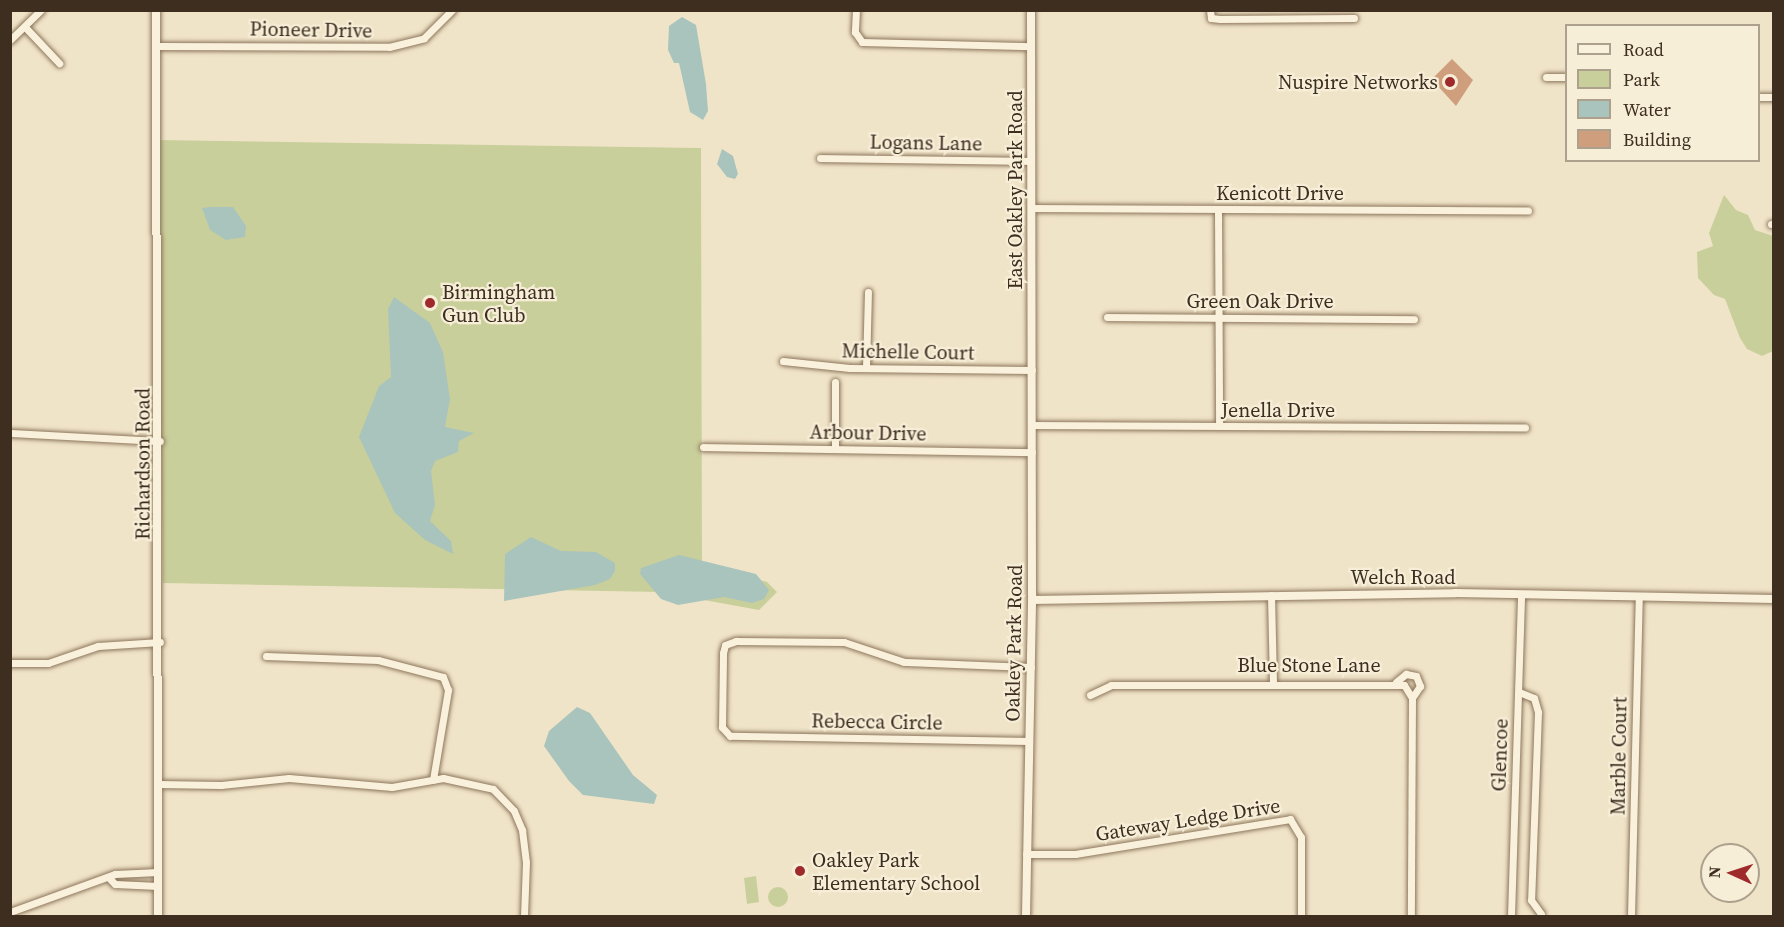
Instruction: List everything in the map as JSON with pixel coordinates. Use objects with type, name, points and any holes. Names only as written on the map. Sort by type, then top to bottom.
[{"type":"street","points":[[10,40],[41,10]]},
{"type":"street","name":"Richardson Road","points":[[156,10],[160,441],[158,916]]},
{"type":"street","name":"Pioneer Drive","points":[[156,46],[389,47],[424,38],[452,10]]},
{"type":"street","points":[[856,10],[855,32],[862,42],[1031,46]]},
{"type":"street","name":"East Oakley Park Road","points":[[1031,10],[1032,370]]},
{"type":"street","points":[[1210,10],[1211,18],[1220,19],[1354,18]]},
{"type":"street","points":[[24,27],[59,63]]},
{"type":"street","points":[[1546,77],[1565,77]]},
{"type":"street","name":"Logans Lane","points":[[820,158],[1031,161]]},
{"type":"street","name":"Kenicott Drive","points":[[1031,208],[1528,211]]},
{"type":"street","points":[[1218,210],[1219,426]]},
{"type":"street","points":[[866,368],[868,292]]},
{"type":"street","name":"Green Oak Drive","points":[[1107,317],[1414,319]]},
{"type":"street","name":"Michelle Court","points":[[783,361],[866,368],[1032,370]]},
{"type":"street","name":"Oakley Park Road","points":[[1026,916],[1032,600],[1032,370]]},
{"type":"street","points":[[835,382],[835,449]]},
{"type":"street","name":"Jenella Drive","points":[[1032,425],[1525,428]]},
{"type":"street","points":[[10,433],[160,441]]},
{"type":"street","name":"Arbour Drive","points":[[703,447],[1032,453]]},
{"type":"street","name":"Welch Road","points":[[1032,600],[1271,595],[1521,594],[1773,599]]},
{"type":"street","name":"Glencoe","points":[[1511,916],[1521,594]]},
{"type":"street","points":[[1271,595],[1273,682]]},
{"type":"street","name":"Marble Court","points":[[1631,916],[1639,597]]},
{"type":"street","points":[[10,663],[48,663],[95,647],[160,642]]},
{"type":"street","name":"Rebecca Circle","points":[[1029,741],[726,734],[722,727],[723,653],[731,642],[844,642],[904,662],[1031,667]]},
{"type":"street","points":[[266,656],[378,660],[443,677],[448,690],[433,780]]},
{"type":"street","points":[[1396,682],[1406,674],[1417,678],[1419,689],[1412,698],[1411,916]]},
{"type":"street","name":"Blue Stone Lane","points":[[1090,695],[1111,685],[1396,682],[1406,686],[1412,698]]},
{"type":"street","points":[[1519,692],[1534,698],[1538,712],[1531,900],[1541,914]]},
{"type":"street","points":[[159,784],[221,785],[289,778],[366,788],[460,779],[493,789],[514,811],[526,851],[524,916]]},
{"type":"street","name":"Gateway Ledge Drive","points":[[1026,854],[1075,854],[1290,819],[1301,837],[1301,916]]},
{"type":"street","points":[[10,912],[75,885],[110,879],[123,872],[158,872]]},
{"type":"street","points":[[110,879],[115,884],[158,886]]},
{"type":"green space","name":"Birmingham Gun Club","points":[[158,140],[701,148],[702,564],[767,582],[777,592],[759,610],[660,592],[163,583]]},
{"type":"green space","points":[[1724,195],[1736,210],[1748,215],[1755,230],[1773,236],[1773,351],[1762,356],[1747,349],[1740,338],[1725,299],[1714,295],[1698,278],[1697,252],[1713,246],[1709,233]]},
{"type":"green space","points":[[756,876],[759,902],[747,904],[744,878]]},
{"type":"green space","points":[[774,887],[782,887],[788,893],[788,901],[782,907],[774,907],[768,901],[768,893]]},
{"type":"water","points":[[682,17],[696,25],[708,111],[703,120],[690,112],[679,63],[674,63],[668,50],[669,26]]},
{"type":"water","points":[[722,149],[733,156],[738,174],[735,179],[727,177],[717,164]]},
{"type":"water","points":[[233,207],[246,226],[245,237],[226,240],[210,230],[202,208]]},
{"type":"water","points":[[394,297],[430,323],[443,352],[450,399],[445,427],[474,433],[459,441],[458,452],[435,461],[431,471],[435,505],[430,521],[451,541],[453,554],[425,540],[395,513],[359,437],[379,386],[391,377],[388,309]]},
{"type":"water","points":[[531,537],[561,551],[596,552],[615,563],[615,571],[610,579],[595,585],[504,601],[505,554]]},
{"type":"water","points":[[679,555],[756,574],[769,590],[764,599],[752,603],[724,597],[678,605],[661,599],[640,574],[641,568]]},
{"type":"water","points":[[577,707],[590,713],[633,775],[657,795],[654,804],[583,795],[569,781],[544,746],[549,731]]},
{"type":"building","name":"Nuspire Networks","points":[[1452,59],[1473,80],[1456,106],[1436,84],[1432,88],[1428,83]]},
{"type":"place","name":"Nuspire Networks","points":[[1450,82]]},
{"type":"place","name":"Birmingham Gun Club","points":[[430,303]]},
{"type":"place","name":"Oakley Park Elementary School","points":[[800,871]]}]
